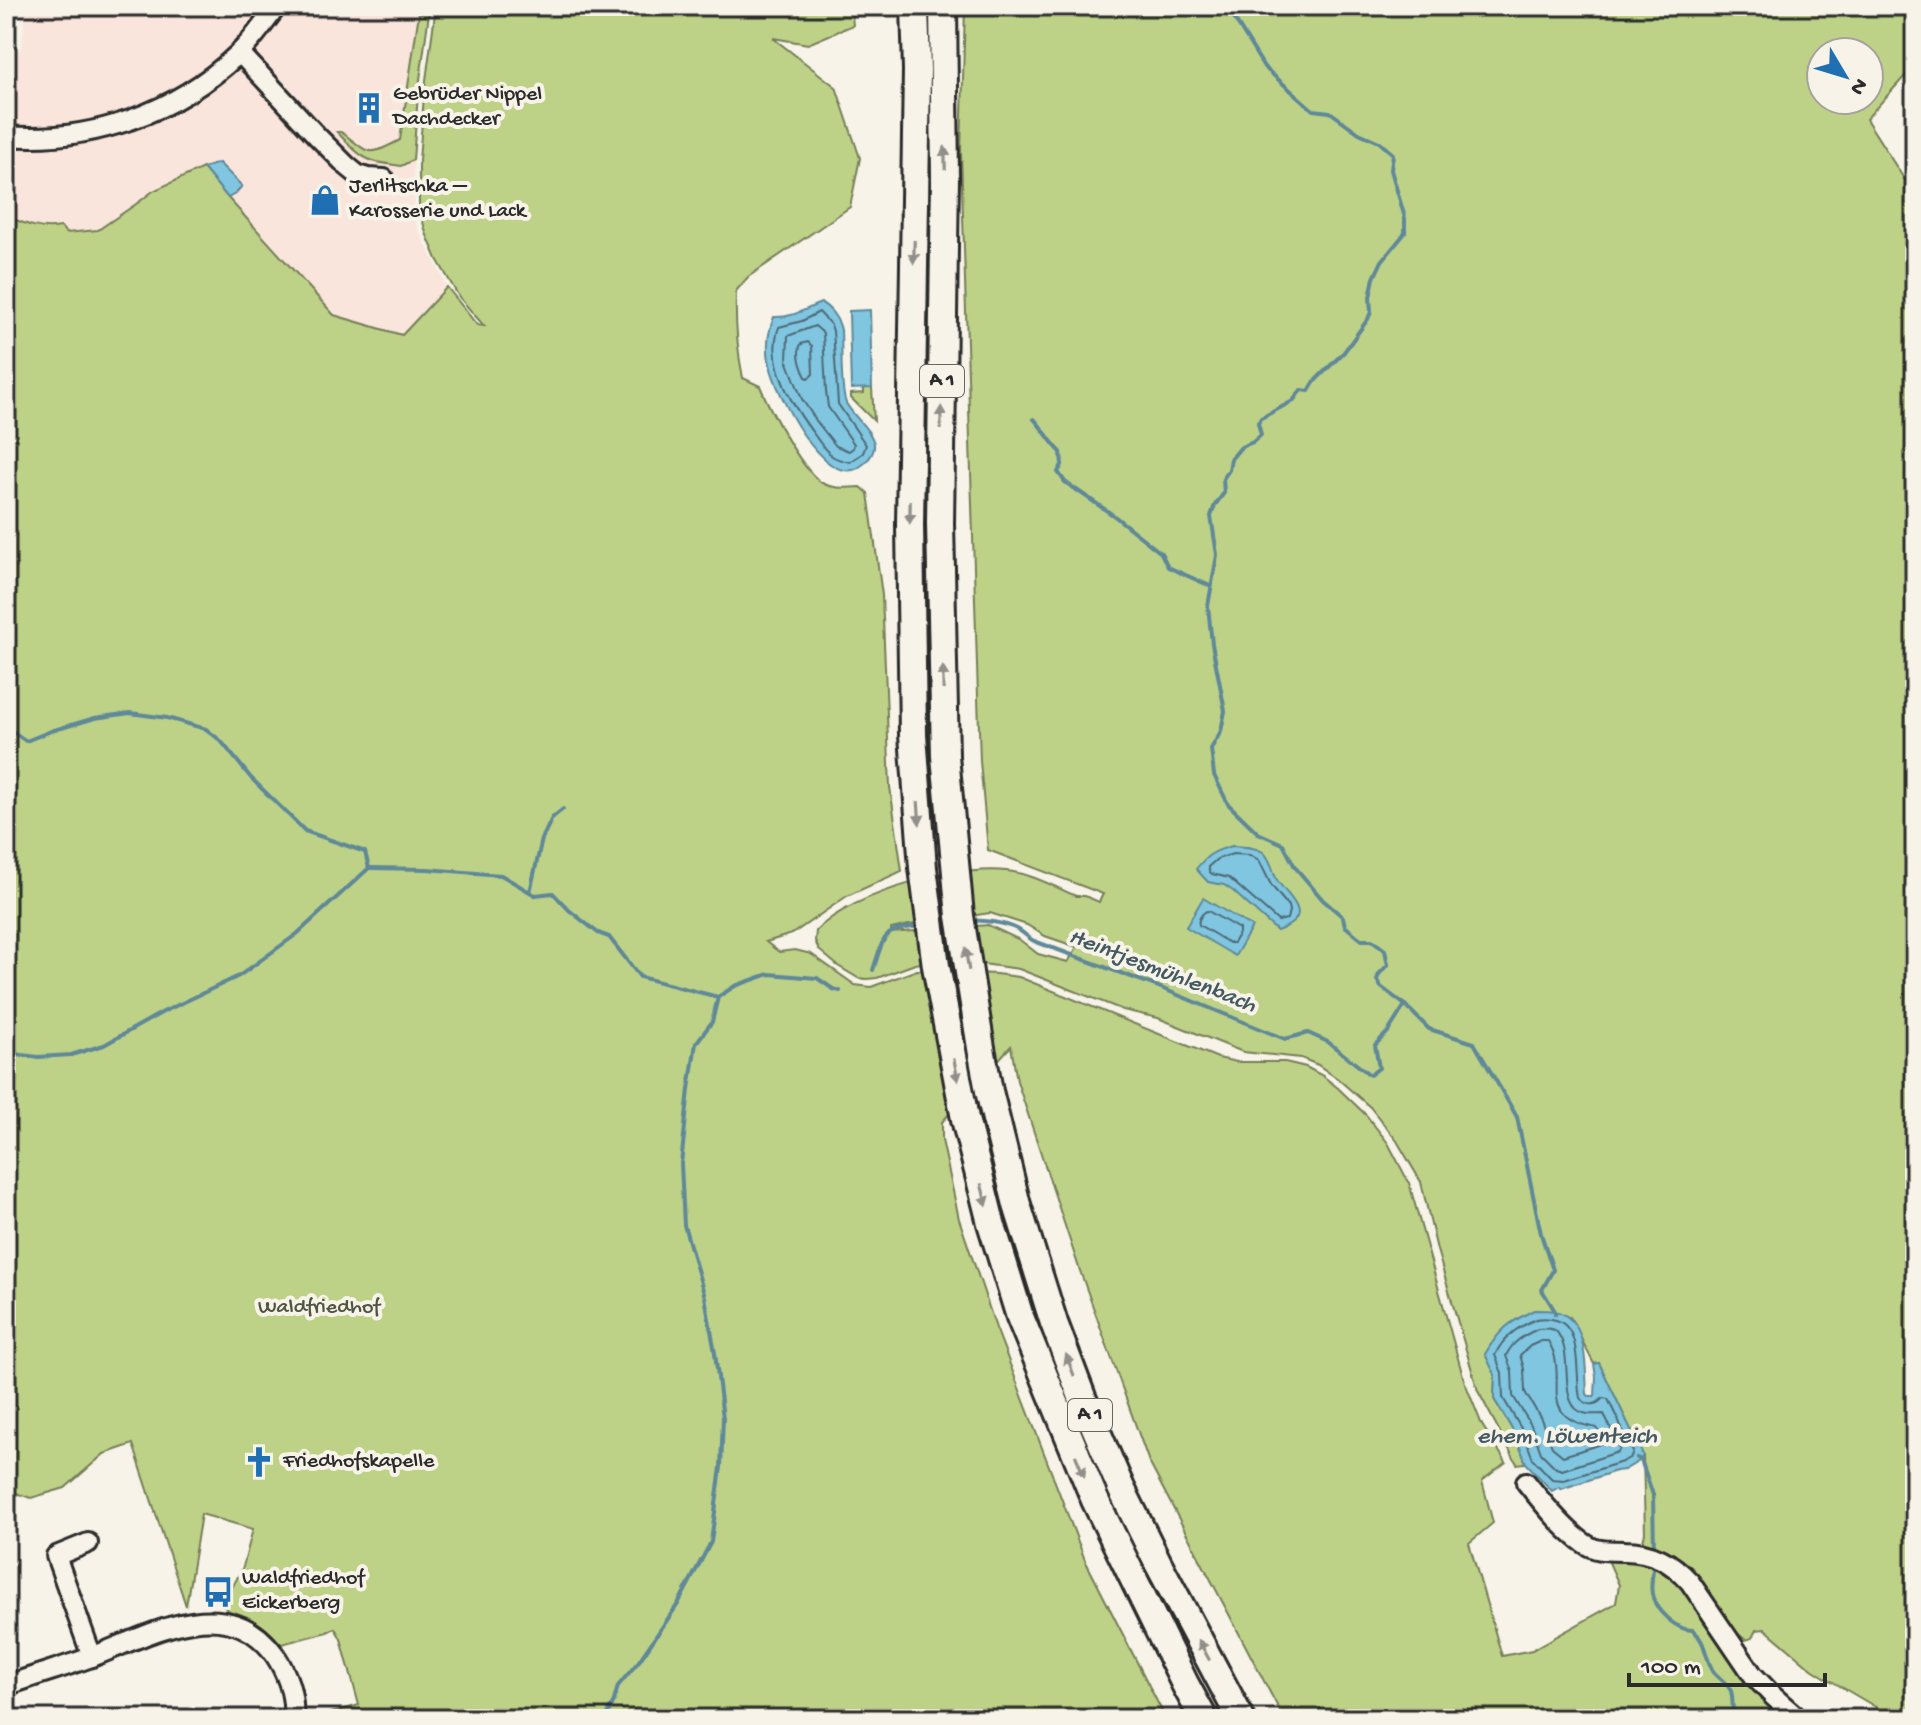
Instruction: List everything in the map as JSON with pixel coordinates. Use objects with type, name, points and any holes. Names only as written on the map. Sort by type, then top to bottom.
[{"type":"highway","name":"A 1","points":[[915,6],[917,70],[910,525],[913,735],[923,868],[936,966],[965,1119],[991,1223],[1020,1317],[1095,1500],[1204,1719]]},
{"type":"highway","name":"A 1","points":[[943,6],[945,177],[940,523],[945,756],[960,916],[989,1091],[1017,1205],[1054,1323],[1082,1397],[1121,1488],[1159,1565],[1241,1719]]},
{"type":"street","points":[[6,136],[40,137],[97,130],[171,102],[209,78],[240,53],[277,6]]},
{"type":"street","points":[[240,53],[347,166],[358,175],[384,179]]},
{"type":"street","points":[[1526,1482],[1584,1543],[1601,1551],[1649,1553],[1681,1572],[1753,1675],[1799,1719]]},
{"type":"street","points":[[88,1543],[56,1556],[92,1657]]},
{"type":"street","points":[[7,1683],[92,1657],[145,1635],[186,1622],[204,1620],[235,1624],[266,1645],[284,1669],[291,1687],[293,1719]]},
{"type":"shaded area","points":[[26,6],[418,6],[400,140],[413,160],[416,225],[447,287],[402,335],[334,314],[203,168],[153,191],[98,230],[66,233],[61,227],[34,227],[6,216],[6,53],[19,50],[22,46]]},
{"type":"green space","points":[[418,6],[430,6],[413,160],[401,166],[376,162],[359,154],[337,132],[368,151],[380,150],[400,140]]},
{"type":"green space","name":"Waldfriedhof","points":[[436,6],[851,6],[853,25],[808,44],[773,38],[836,87],[860,158],[850,207],[748,277],[736,291],[736,324],[743,378],[760,386],[779,424],[807,468],[824,484],[842,488],[861,487],[868,493],[882,595],[890,787],[902,871],[847,896],[792,934],[766,942],[779,952],[795,950],[811,954],[855,985],[871,987],[917,970],[1019,977],[1218,1058],[1237,1062],[1285,1062],[1306,1067],[1323,1076],[1366,1115],[1388,1143],[1409,1183],[1464,1380],[1482,1425],[1506,1462],[1482,1481],[1493,1523],[1469,1543],[1502,1656],[1532,1650],[1616,1603],[1619,1585],[1608,1560],[1615,1555],[1663,1564],[1795,1719],[1284,1719],[1149,1462],[1079,1268],[1017,1081],[1011,1046],[942,1122],[942,1140],[959,1219],[996,1328],[1085,1560],[1166,1719],[310,1719],[359,1705],[341,1639],[335,1628],[282,1644],[223,1605],[243,1567],[253,1529],[201,1514],[186,1606],[133,1444],[104,1454],[65,1488],[31,1498],[6,1490],[6,216],[40,227],[61,227],[66,233],[98,230],[153,191],[203,168],[334,315],[402,335],[447,287],[477,325],[484,326],[459,297],[437,259],[419,207],[424,95]]},
{"type":"green space","points":[[965,6],[1915,6],[1915,65],[1885,98],[1885,36],[1805,36],[1805,116],[1869,116],[1866,119],[1915,196],[1915,1719],[1896,1719],[1823,1676],[1765,1629],[1756,1630],[1752,1638],[1746,1640],[1736,1632],[1724,1629],[1692,1576],[1641,1547],[1645,1533],[1643,1455],[1599,1363],[1594,1364],[1570,1317],[1495,1375],[1494,1399],[1515,1434],[1526,1463],[1517,1464],[1478,1391],[1437,1250],[1421,1182],[1397,1141],[1370,1107],[1338,1079],[1301,1058],[1243,1052],[1019,969],[946,959],[915,964],[866,979],[858,978],[838,966],[819,950],[815,941],[816,931],[833,917],[882,892],[941,876],[996,870],[1018,873],[1099,902],[1103,894],[988,850],[980,761],[961,152]],"holes":[[[990,913],[1027,925],[1045,936],[1077,947],[1068,962],[1038,954],[1020,940],[988,925],[891,933],[891,929],[909,925]]]},
{"type":"green space","points":[[864,388],[872,388],[874,421],[851,398],[851,394],[864,393]]},
{"type":"water","points":[[219,163],[242,186],[228,198],[203,168]]},
{"type":"water","points":[[821,303],[834,314],[841,330],[846,403],[874,444],[869,458],[858,468],[844,470],[830,464],[816,451],[791,414],[770,365],[768,341],[774,317],[793,315]]},
{"type":"water","points":[[870,310],[872,388],[851,389],[849,311]]},
{"type":"water","points":[[1232,846],[1256,849],[1266,855],[1277,880],[1297,908],[1298,914],[1289,925],[1277,931],[1233,891],[1224,885],[1208,882],[1196,869],[1212,854]]},
{"type":"water","points":[[1203,898],[1252,927],[1235,956],[1186,927]]},
{"type":"water","name":"ehem. Löwenteich","points":[[1534,1310],[1554,1311],[1574,1323],[1583,1345],[1587,1394],[1595,1396],[1594,1364],[1599,1363],[1643,1455],[1641,1460],[1624,1470],[1552,1491],[1526,1463],[1515,1434],[1494,1399],[1495,1375],[1485,1354],[1505,1328]]},
{"type":"waterway","points":[[1224,6],[1264,67],[1313,110],[1330,112],[1393,154],[1391,170],[1405,218],[1405,233],[1382,261],[1374,278],[1371,312],[1344,352],[1309,391],[1301,390],[1293,401],[1261,418],[1258,423],[1261,435],[1241,447],[1231,459],[1223,479],[1224,493],[1211,516],[1217,555],[1208,606],[1225,711],[1221,731],[1211,749],[1214,775],[1228,804],[1258,833],[1283,844],[1295,867],[1323,900],[1343,917],[1345,926],[1362,940],[1372,940],[1385,950],[1388,965],[1377,980],[1381,987],[1429,1029],[1474,1043],[1517,1117],[1541,1234],[1553,1270],[1542,1290],[1555,1314]]},
{"type":"waterway","points":[[1034,419],[1061,452],[1062,465],[1058,472],[1065,482],[1161,553],[1168,567],[1210,586]]},
{"type":"waterway","name":"Heintjesmühlenbach","points":[[6,727],[26,741],[95,718],[130,713],[167,718],[206,729],[221,741],[251,778],[305,831],[365,852],[369,868]]},
{"type":"waterway","points":[[530,892],[542,839],[552,818],[563,809]]},
{"type":"waterway","name":"Heintjesmühlenbach","points":[[369,868],[501,875],[535,895],[553,893],[598,933],[609,937],[640,977],[718,997],[735,986],[769,974],[817,978],[840,991]]},
{"type":"waterway","points":[[6,1053],[38,1057],[71,1055],[104,1045],[163,1012],[239,976],[297,934],[369,868]]},
{"type":"waterway","name":"Heintjesmühlenbach","points":[[969,921],[1012,927],[1034,941],[1156,986],[1285,1039],[1308,1033],[1328,1042],[1370,1075],[1379,1068],[1375,1045],[1388,1032],[1405,1005]]},
{"type":"waterway","name":"Heintjesmühlenbach","points":[[873,970],[886,936],[891,932],[920,926]]},
{"type":"waterway","points":[[605,1719],[618,1686],[678,1604],[711,1542],[721,1467],[723,1418],[705,1297],[684,1225],[681,1164],[696,1043],[712,1022],[718,997]]},
{"type":"waterway","points":[[1637,1458],[1641,1460],[1653,1495],[1654,1550]]},
{"type":"waterway","points":[[1654,1562],[1651,1590],[1657,1607],[1674,1623],[1697,1634],[1713,1671],[1731,1691],[1733,1711],[1742,1719]]},
{"type":"place","name":"Gebrüder Nippel Dachdecker","points":[[369,108]]},
{"type":"place","name":"Jerlitschka – Karosserie und Lack","points":[[325,200]]},
{"type":"place","name":"Friedhofskapelle","points":[[259,1462]]},
{"type":"place","name":"Waldfriedhof Eickerberg","points":[[218,1592]]}]
